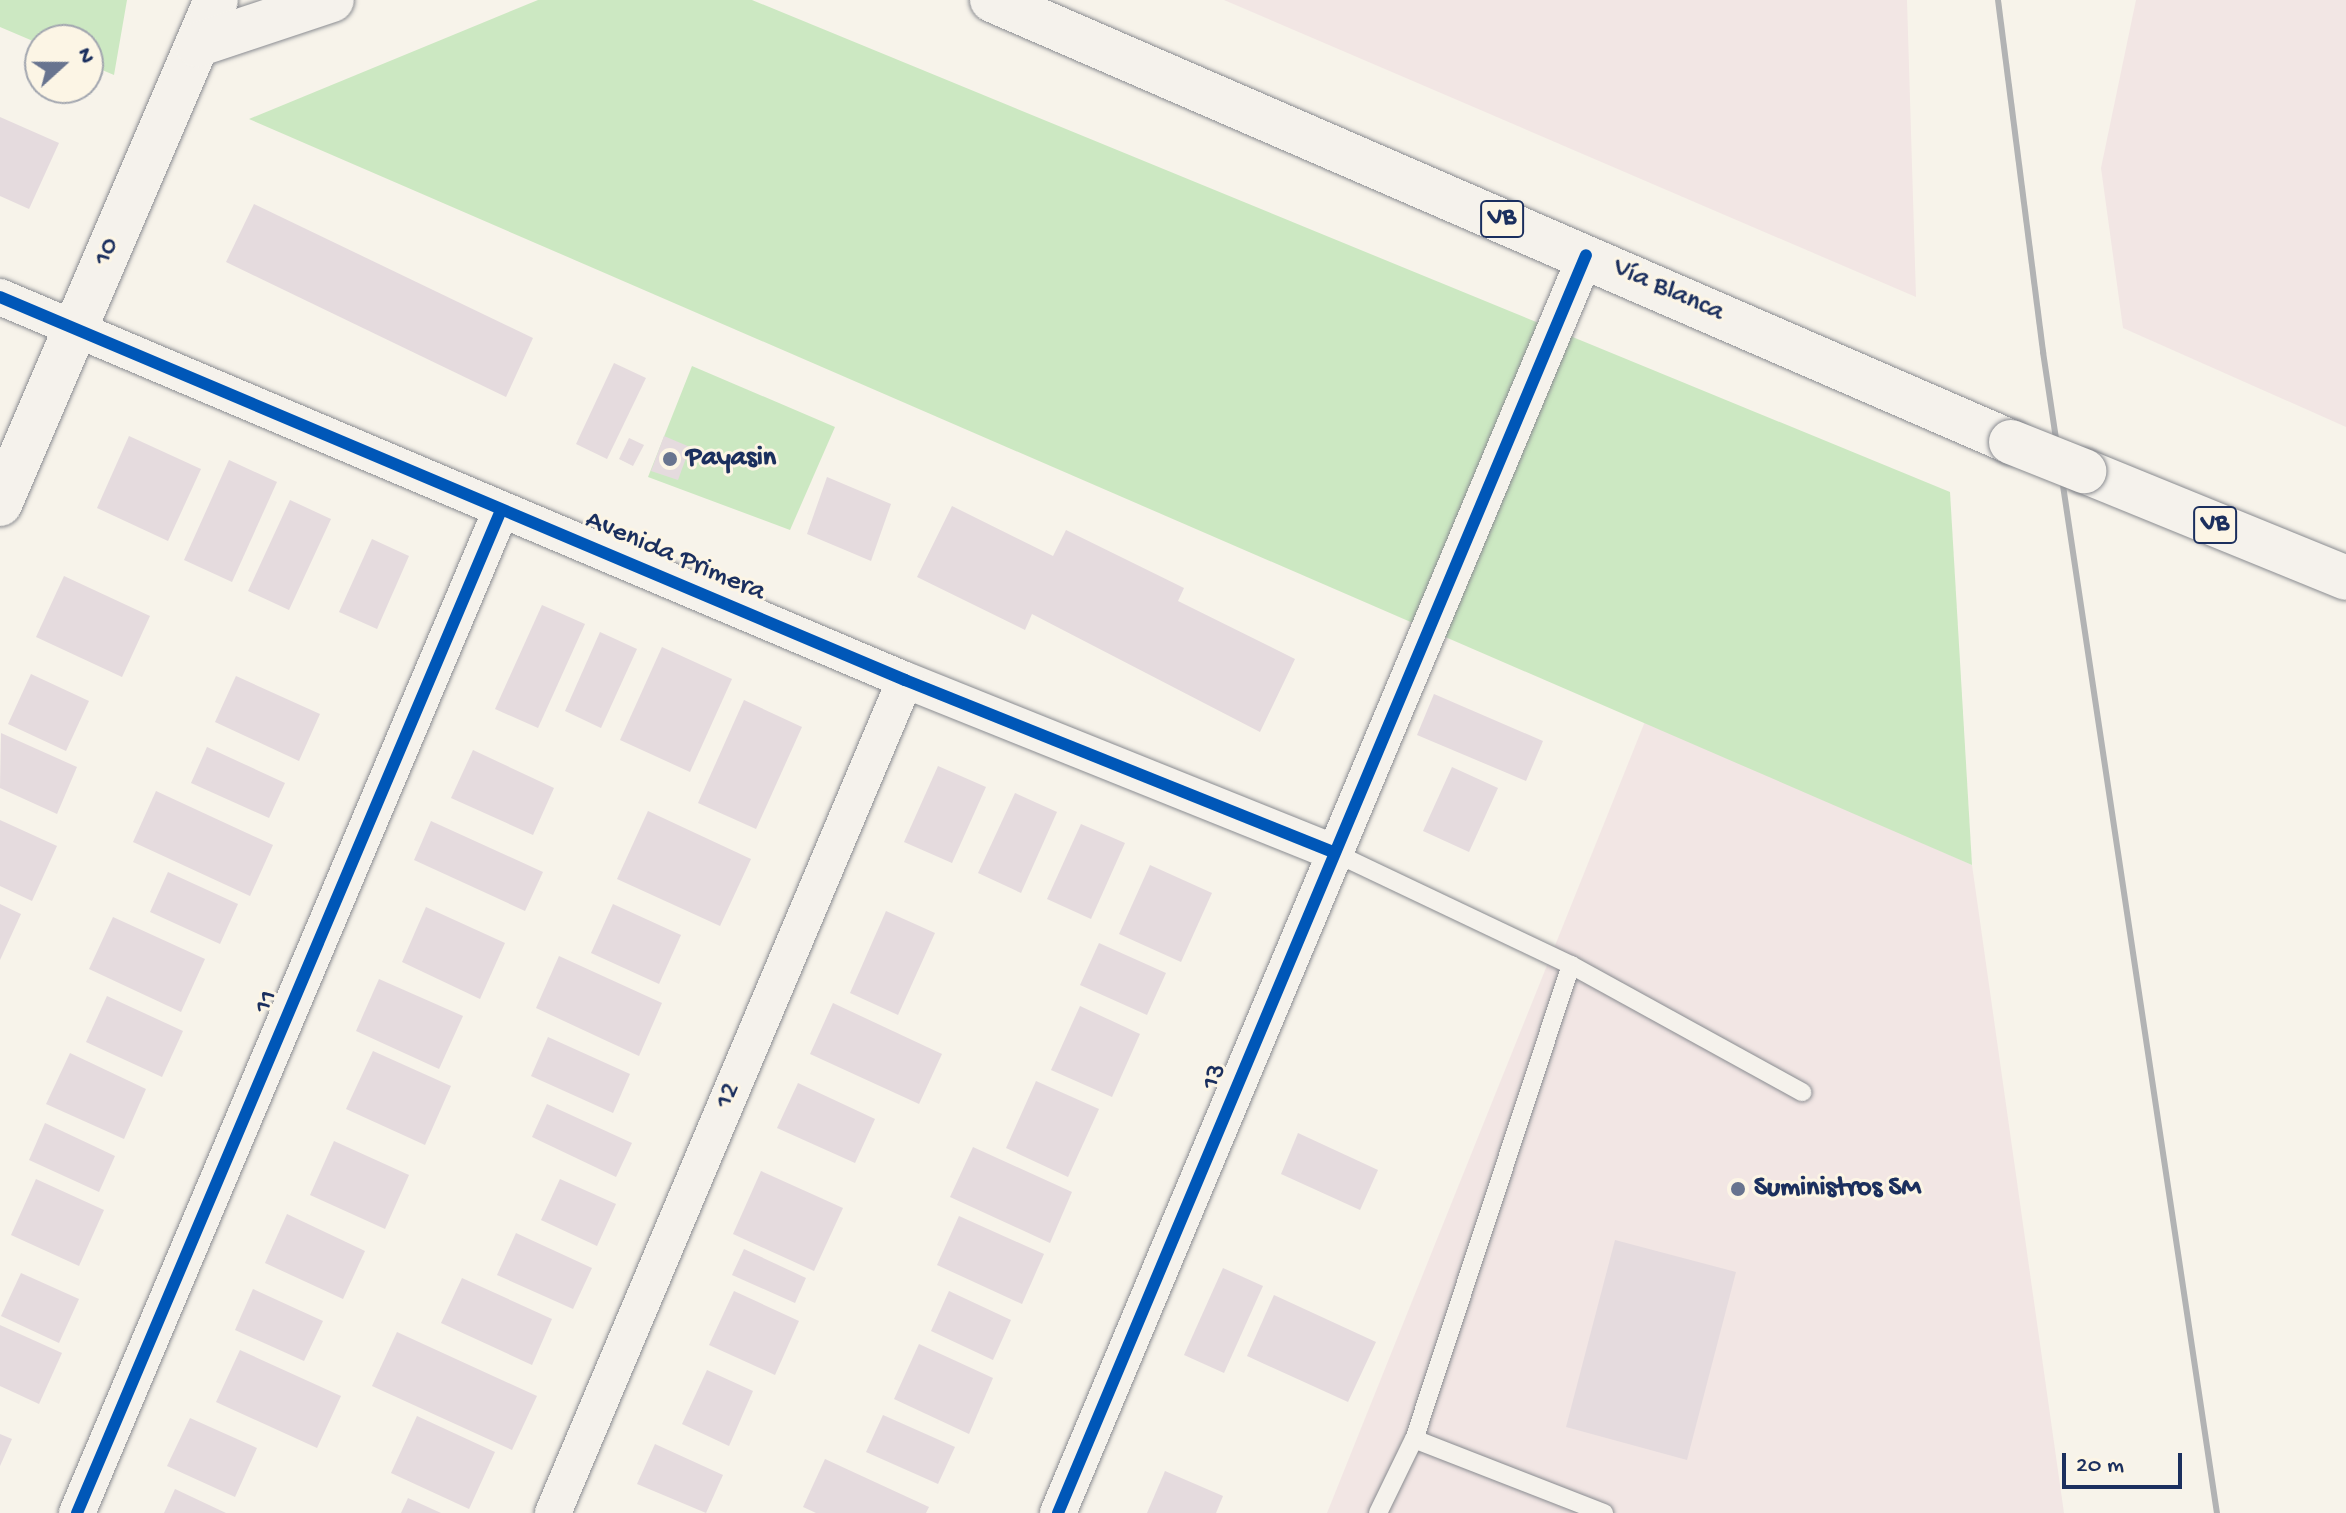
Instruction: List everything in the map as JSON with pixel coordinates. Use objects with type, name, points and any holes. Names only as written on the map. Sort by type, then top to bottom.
[{"type":"main road","name":"10","points":[[0,504],[216,0]]},
{"type":"main road","points":[[197,45],[332,0]]},
{"type":"main road","name":"Vía Blanca","points":[[992,0],[1586,255],[2011,442],[2346,578]]},
{"type":"street","name":"13","points":[[1058,1513],[1586,255]]},
{"type":"street","name":"Avenida Primera","points":[[0,297],[905,680],[1335,853]]},
{"type":"street","name":"11","points":[[77,1513],[501,510]]},
{"type":"street","name":"12","points":[[553,1513],[905,680]]},
{"type":"lane","points":[[1335,853],[1571,965],[1802,1092]]},
{"type":"lane","points":[[1378,1513],[1414,1439],[1571,965]]},
{"type":"lane","points":[[1414,1439],[1604,1513]]},
{"type":"shaded area","points":[[1224,0],[1907,0],[1916,297]]},
{"type":"shaded area","points":[[2136,0],[2346,0],[2346,427],[2123,328],[2101,168]]},
{"type":"shaded area","name":"Suministros SM","points":[[1646,719],[1972,865],[2064,1513],[1327,1513]]},
{"type":"green space","points":[[0,0],[127,0],[114,75],[104,71],[104,24],[24,24],[24,37],[0,27]]},
{"type":"green space","points":[[538,0],[752,0],[1950,492],[1972,865],[249,119]]},
{"type":"green space","points":[[692,366],[835,427],[790,530],[648,477]]},
{"type":"building","points":[[0,117],[59,143],[29,209],[0,196]]},
{"type":"building","points":[[254,204],[533,338],[506,397],[226,262]]},
{"type":"building","points":[[614,363],[646,378],[607,459],[576,444]]},
{"type":"building","points":[[129,436],[201,469],[168,541],[97,508]]},
{"type":"building","name":"Payasin","points":[[664,436],[690,447],[678,480],[651,471]]},
{"type":"building","points":[[629,438],[644,445],[633,466],[619,459]]},
{"type":"building","points":[[229,460],[277,482],[232,582],[184,560]]},
{"type":"building","points":[[827,477],[891,504],[871,561],[807,534]]},
{"type":"building","points":[[290,500],[331,519],[289,610],[248,591]]},
{"type":"building","points":[[952,506],[1053,556],[1066,530],[1184,588],[1178,601],[1295,659],[1260,732],[1032,614],[1025,630],[917,577]]},
{"type":"building","points":[[372,539],[409,556],[377,629],[339,612]]},
{"type":"building","points":[[64,576],[150,616],[122,677],[36,637]]},
{"type":"building","points":[[542,605],[585,624],[538,728],[495,709]]},
{"type":"building","points":[[600,632],[637,649],[601,728],[565,711]]},
{"type":"building","points":[[662,647],[732,679],[690,772],[620,740]]},
{"type":"building","points":[[31,674],[89,701],[66,751],[8,724]]},
{"type":"building","points":[[236,676],[320,714],[299,761],[215,722]]},
{"type":"building","points":[[1434,694],[1543,741],[1526,781],[1417,735]]},
{"type":"building","points":[[744,700],[802,727],[756,829],[698,803]]},
{"type":"building","points":[[1,733],[77,767],[57,814],[0,788]]},
{"type":"building","points":[[207,747],[285,783],[269,818],[191,783]]},
{"type":"building","points":[[473,750],[554,788],[533,835],[451,798]]},
{"type":"building","points":[[938,766],[986,787],[952,863],[904,842]]},
{"type":"building","points":[[1452,767],[1498,788],[1469,852],[1423,831]]},
{"type":"building","points":[[156,791],[273,845],[250,896],[133,842]]},
{"type":"building","points":[[1015,793],[1057,812],[1021,893],[978,873]]},
{"type":"building","points":[[648,811],[751,859],[720,926],[617,879]]},
{"type":"building","points":[[0,820],[57,846],[32,901],[0,886]]},
{"type":"building","points":[[431,821],[543,872],[525,911],[414,860]]},
{"type":"building","points":[[1081,824],[1125,843],[1091,919],[1047,899]]},
{"type":"building","points":[[1150,865],[1212,893],[1181,962],[1119,934]]},
{"type":"building","points":[[168,872],[238,904],[220,944],[150,912]]},
{"type":"building","points":[[0,904],[21,914],[0,960]]},
{"type":"building","points":[[613,904],[681,935],[659,984],[591,953]]},
{"type":"building","points":[[426,907],[505,943],[480,999],[402,962]]},
{"type":"building","points":[[886,911],[935,933],[898,1015],[850,993]]},
{"type":"building","points":[[113,917],[205,959],[181,1012],[89,969]]},
{"type":"building","points":[[1099,943],[1166,973],[1147,1015],[1080,985]]},
{"type":"building","points":[[559,956],[662,1003],[639,1056],[536,1008]]},
{"type":"building","points":[[379,979],[463,1016],[439,1069],[356,1031]]},
{"type":"building","points":[[107,996],[183,1031],[162,1077],[86,1042]]},
{"type":"building","points":[[833,1003],[942,1054],[919,1104],[810,1054]]},
{"type":"building","points":[[1080,1006],[1140,1034],[1112,1097],[1051,1070]]},
{"type":"building","points":[[548,1037],[630,1074],[613,1113],[531,1076]]},
{"type":"building","points":[[373,1051],[451,1086],[425,1145],[346,1109]]},
{"type":"building","points":[[70,1053],[146,1089],[124,1139],[46,1104]]},
{"type":"building","points":[[1036,1081],[1099,1109],[1068,1177],[1006,1148]]},
{"type":"building","points":[[798,1083],[875,1119],[855,1163],[777,1128]]},
{"type":"building","points":[[547,1104],[632,1143],[616,1177],[532,1137]]},
{"type":"building","points":[[45,1123],[115,1156],[99,1192],[29,1160]]},
{"type":"building","points":[[1298,1133],[1378,1170],[1360,1210],[1281,1174]]},
{"type":"building","points":[[334,1141],[409,1175],[385,1229],[310,1195]]},
{"type":"building","points":[[973,1147],[1072,1192],[1050,1243],[950,1197]]},
{"type":"building","points":[[761,1171],[843,1208],[814,1271],[733,1234]]},
{"type":"building","points":[[36,1179],[104,1210],[79,1266],[11,1235]]},
{"type":"building","points":[[560,1179],[616,1204],[597,1246],[541,1220]]},
{"type":"building","points":[[287,1214],[365,1251],[343,1299],[265,1263]]},
{"type":"building","points":[[959,1216],[1044,1254],[1022,1304],[937,1265]]},
{"type":"building","points":[[516,1233],[592,1268],[573,1309],[497,1275]]},
{"type":"building","points":[[1615,1240],[1736,1272],[1687,1460],[1566,1427]]},
{"type":"building","points":[[744,1249],[806,1278],[795,1303],[732,1275]]},
{"type":"building","points":[[1223,1268],[1263,1286],[1224,1373],[1184,1355]]},
{"type":"building","points":[[21,1273],[79,1299],[59,1343],[1,1316]]},
{"type":"building","points":[[462,1278],[552,1319],[532,1365],[441,1323]]},
{"type":"building","points":[[253,1289],[323,1321],[304,1361],[235,1330]]},
{"type":"building","points":[[734,1291],[799,1321],[775,1375],[709,1345]]},
{"type":"building","points":[[949,1291],[1011,1320],[993,1360],[931,1331]]},
{"type":"building","points":[[1274,1295],[1376,1342],[1348,1402],[1247,1356]]},
{"type":"building","points":[[0,1325],[62,1353],[39,1404],[0,1386]]},
{"type":"building","points":[[397,1332],[537,1396],[512,1450],[372,1386]]},
{"type":"building","points":[[919,1344],[993,1378],[969,1434],[894,1399]]},
{"type":"building","points":[[240,1350],[341,1396],[317,1448],[216,1402]]},
{"type":"building","points":[[707,1370],[753,1391],[729,1446],[682,1424]]},
{"type":"building","points":[[883,1415],[955,1447],[938,1484],[866,1452]]},
{"type":"building","points":[[417,1416],[495,1452],[469,1509],[391,1473]]},
{"type":"building","points":[[190,1418],[257,1448],[235,1497],[167,1466]]},
{"type":"building","points":[[0,1434],[12,1439],[0,1466]]},
{"type":"building","points":[[655,1444],[723,1475],[706,1513],[637,1484]]},
{"type":"building","points":[[825,1459],[929,1507],[926,1513],[816,1513],[803,1507]]},
{"type":"building","points":[[1165,1471],[1223,1496],[1216,1513],[1147,1513]]},
{"type":"building","points":[[175,1489],[226,1513],[164,1513]]},
{"type":"building","points":[[408,1498],[441,1513],[401,1513]]},
{"type":"railway","points":[[1998,0],[2043,352],[2217,1513]]},
{"type":"cycle path","points":[[1058,1513],[1586,255]]},
{"type":"cycle path","points":[[0,297],[905,680],[1335,853]]},
{"type":"cycle path","points":[[77,1513],[501,510]]},
{"type":"place","name":"Payasin","points":[[670,459]]},
{"type":"place","name":"Suministros SM","points":[[1738,1189]]}]
